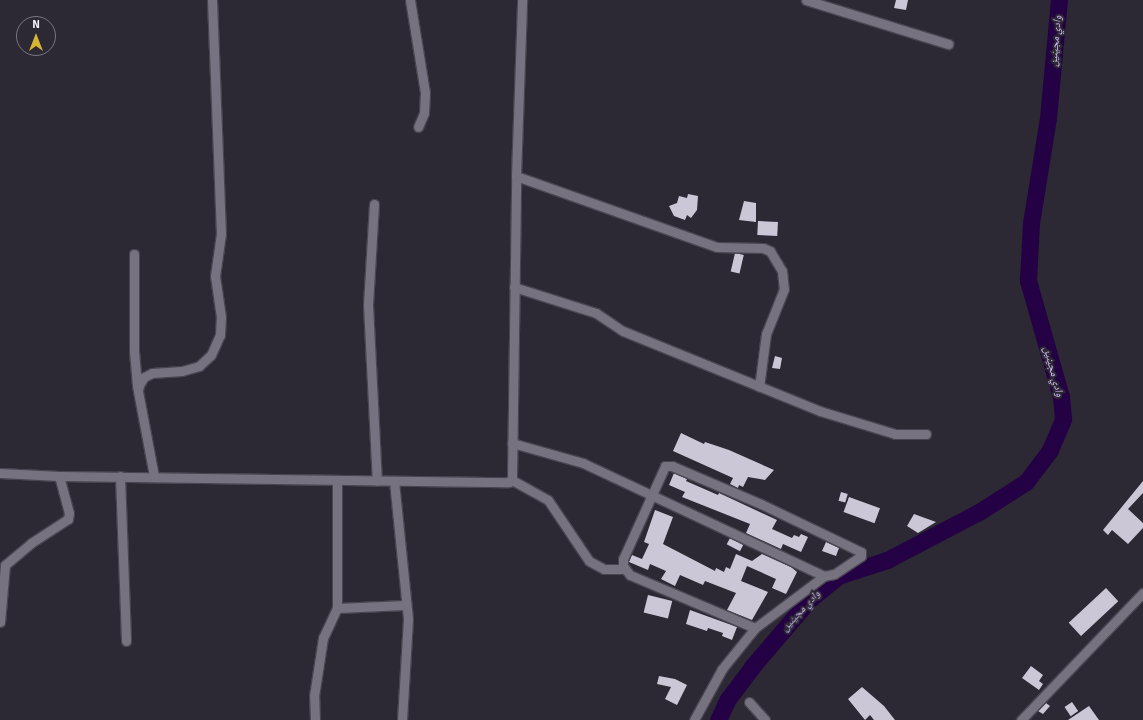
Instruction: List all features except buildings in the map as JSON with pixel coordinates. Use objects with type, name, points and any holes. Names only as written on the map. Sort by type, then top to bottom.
[{"type":"street","points":[[138,391],[141,380],[148,375],[194,368],[204,362],[214,350],[220,334],[221,317],[215,276],[221,234],[212,0]]},
{"type":"street","points":[[410,0],[425,93],[424,113],[418,127]]},
{"type":"street","points":[[512,480],[516,176],[522,0]]},
{"type":"street","points":[[806,0],[948,44]]},
{"type":"street","points":[[516,176],[717,247],[763,248],[770,251],[782,271],[784,289],[766,334],[759,387]]},
{"type":"street","points":[[374,204],[368,305],[377,480]]},
{"type":"street","points":[[134,254],[134,351],[138,391],[154,476]]},
{"type":"street","points":[[514,287],[596,313],[623,331],[820,411],[895,434],[926,434]]},
{"type":"street","points":[[512,443],[583,463],[824,576]]},
{"type":"street","points":[[694,720],[722,669],[755,628],[824,576],[834,574],[861,556],[862,552],[761,504],[672,466],[665,466],[653,496],[623,559],[625,569],[630,575],[755,628]]},
{"type":"street","points":[[0,467],[0,473],[59,476],[154,476],[506,483],[512,480]]},
{"type":"street","points":[[0,622],[5,565],[31,544],[68,520],[69,513],[59,476]]},
{"type":"street","points":[[120,476],[126,641]]},
{"type":"street","points":[[315,720],[314,696],[323,638],[337,608],[337,480]]},
{"type":"street","points":[[512,480],[548,500],[589,561],[604,569],[625,569]]},
{"type":"street","points":[[394,481],[407,629],[402,720]]},
{"type":"street","points":[[1021,720],[1143,593]]},
{"type":"street","points":[[337,608],[406,605]]},
{"type":"street","points":[[749,702],[765,720]]},
{"type":"waterway","name":"وادي مجينين","points":[[718,720],[728,699],[751,668],[810,599],[838,576],[887,560],[979,512],[1026,482],[1050,450],[1063,419],[1061,397],[1028,280],[1031,223],[1048,118],[1059,0]]}]
